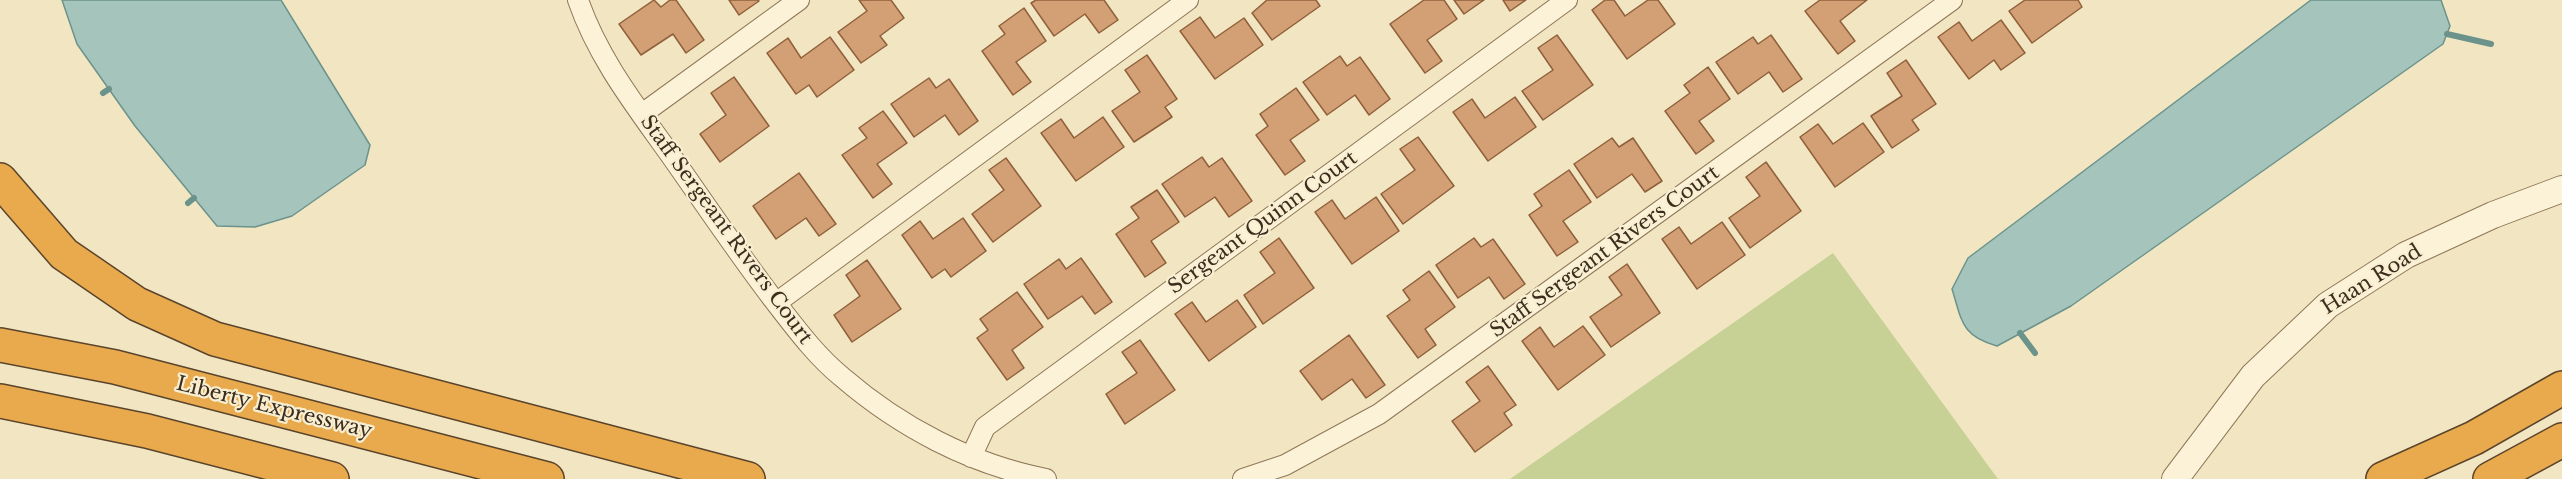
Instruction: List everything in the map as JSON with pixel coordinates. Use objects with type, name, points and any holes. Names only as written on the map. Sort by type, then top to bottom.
[{"type":"highway","points":[[0,180],[64,254],[136,304],[215,339],[748,479]]},
{"type":"highway","name":"Liberty Expressway","points":[[0,345],[115,367],[547,479]]},
{"type":"highway","points":[[2383,479],[2474,438],[2562,388]]},
{"type":"highway","points":[[0,401],[147,431],[332,479]]},
{"type":"highway","points":[[2490,479],[2562,440]]},
{"type":"street","name":"Staff Sergeant Rivers Court","points":[[578,0],[586,24],[611,72],[776,303],[806,340],[840,376],[884,410],[922,434],[971,457],[1046,479]]},
{"type":"street","points":[[642,114],[800,0]]},
{"type":"street","points":[[776,303],[1188,0]]},
{"type":"street","name":"Sergeant Quinn Court","points":[[971,457],[985,427],[1567,0]]},
{"type":"street","name":"Staff Sergeant Rivers Court","points":[[1243,479],[1285,465],[1404,398],[1953,0]]},
{"type":"street","name":"Haan Road","points":[[2175,479],[2253,376],[2328,305],[2406,255],[2493,215],[2562,189]]},
{"type":"green space","points":[[1833,253],[1998,479],[1510,479]]},
{"type":"water","points":[[62,0],[281,0],[370,145],[365,165],[292,216],[255,227],[217,226],[135,126],[77,44]]},
{"type":"water","points":[[2311,0],[2441,0],[2450,26],[2443,44],[2071,306],[1997,346],[1985,342],[1970,332],[1961,318],[1952,289],[1968,258]]},
{"type":"building","points":[[654,0],[661,7],[670,0],[676,0],[704,40],[686,53],[673,34],[641,55],[619,24]]},
{"type":"building","points":[[729,0],[758,0],[759,1],[739,15]]},
{"type":"building","points":[[859,0],[891,0],[904,18],[880,36],[887,45],[861,63],[838,32],[867,11]]},
{"type":"building","points":[[1036,0],[1104,0],[1118,20],[1099,33],[1085,14],[1054,36],[1031,3]]},
{"type":"building","points":[[1267,0],[1316,0],[1320,6],[1272,40],[1252,13]]},
{"type":"building","points":[[1424,0],[1444,0],[1457,19],[1427,40],[1442,61],[1425,73],[1390,24]]},
{"type":"building","points":[[1454,0],[1484,0],[1464,14]]},
{"type":"building","points":[[1503,0],[1526,0],[1510,11]]},
{"type":"building","points":[[1605,0],[1614,0],[1625,16],[1648,0],[1658,0],[1675,24],[1627,59],[1592,10]]},
{"type":"building","points":[[1820,0],[1867,0],[1840,21],[1855,41],[1838,54],[1805,11]]},
{"type":"building","points":[[2025,0],[2078,0],[2082,7],[2032,43],[2009,11]]},
{"type":"building","points":[[1024,8],[1046,41],[1016,62],[1031,82],[1013,95],[982,51],[1005,34],[999,26]]},
{"type":"building","points":[[1200,17],[1215,38],[1244,18],[1263,45],[1215,79],[1180,31]]},
{"type":"building","points":[[2001,20],[2025,53],[2001,70],[1994,60],[1969,79],[1938,37],[1959,22],[1972,41]]},
{"type":"building","points":[[1557,35],[1593,85],[1543,120],[1522,91],[1553,70],[1538,48]]},
{"type":"building","points":[[1771,35],[1802,79],[1783,92],[1769,72],[1738,94],[1716,62],[1753,37],[1758,44]]},
{"type":"building","points":[[830,37],[854,70],[817,97],[809,85],[796,94],[767,53],[788,38],[801,58]]},
{"type":"building","points":[[1147,55],[1177,99],[1165,107],[1172,117],[1134,142],[1112,111],[1140,92],[1125,70]]},
{"type":"building","points":[[1340,56],[1347,66],[1360,57],[1390,99],[1369,115],[1355,95],[1327,115],[1303,82]]},
{"type":"building","points":[[1906,60],[1936,104],[1912,120],[1919,130],[1892,148],[1871,116],[1902,96],[1887,73]]},
{"type":"building","points":[[1708,67],[1730,99],[1699,121],[1714,141],[1696,154],[1665,111],[1690,93],[1684,85]]},
{"type":"building","points":[[734,77],[769,126],[720,162],[700,134],[726,115],[711,93]]},
{"type":"building","points":[[929,78],[936,88],[949,79],[978,121],[959,135],[945,115],[914,137],[891,104]]},
{"type":"building","points":[[1296,88],[1319,120],[1290,140],[1305,161],[1285,175],[1256,135],[1268,126],[1260,114]]},
{"type":"building","points":[[1515,97],[1536,127],[1488,161],[1453,112],[1472,99],[1485,118]]},
{"type":"building","points":[[883,111],[907,143],[877,164],[892,184],[873,198],[842,155],[867,138],[859,128]]},
{"type":"building","points":[[1103,117],[1124,147],[1076,181],[1041,133],[1061,119],[1074,138]]},
{"type":"building","points":[[1863,123],[1884,152],[1835,187],[1800,137],[1818,124],[1833,144]]},
{"type":"building","points":[[1418,137],[1454,186],[1403,224],[1381,194],[1415,170],[1400,149]]},
{"type":"building","points":[[1612,138],[1619,147],[1633,138],[1662,181],[1645,192],[1632,174],[1597,198],[1574,164]]},
{"type":"building","points":[[1202,157],[1209,167],[1222,158],[1252,201],[1229,217],[1215,197],[1185,217],[1162,184]]},
{"type":"building","points":[[1006,158],[1041,206],[993,242],[972,214],[1004,190],[989,170]]},
{"type":"building","points":[[1766,162],[1801,211],[1750,248],[1729,218],[1760,196],[1746,177]]},
{"type":"building","points":[[1569,170],[1591,202],[1563,221],[1578,242],[1557,256],[1529,215],[1542,206],[1534,194]]},
{"type":"building","points":[[799,173],[836,224],[819,236],[806,218],[776,239],[753,206]]},
{"type":"building","points":[[1157,190],[1179,222],[1151,241],[1166,263],[1145,277],[1116,234],[1139,218],[1131,207]]},
{"type":"building","points":[[1376,197],[1399,231],[1352,264],[1315,212],[1332,200],[1345,219]]},
{"type":"building","points":[[963,218],[986,251],[951,277],[945,269],[932,278],[902,235],[920,221],[933,239]]},
{"type":"building","points":[[1722,222],[1745,255],[1697,289],[1662,239],[1679,227],[1691,244]]},
{"type":"building","points":[[1279,238],[1314,288],[1263,324],[1244,295],[1275,273],[1260,252]]},
{"type":"building","points":[[1474,238],[1481,247],[1493,239],[1525,284],[1504,299],[1489,277],[1458,298],[1436,265]]},
{"type":"building","points":[[1081,258],[1112,302],[1095,314],[1082,296],[1048,319],[1024,284],[1059,259],[1066,269]]},
{"type":"building","points":[[867,260],[901,309],[852,342],[834,315],[860,296],[846,275]]},
{"type":"building","points":[[1627,264],[1660,313],[1611,347],[1590,317],[1622,295],[1609,277]]},
{"type":"building","points":[[1429,271],[1455,307],[1425,329],[1436,345],[1418,358],[1387,316],[1410,300],[1403,290]]},
{"type":"building","points":[[1017,292],[1043,327],[1012,350],[1024,368],[1007,380],[977,338],[988,330],[980,319]]},
{"type":"building","points":[[1237,300],[1256,327],[1209,361],[1175,314],[1192,302],[1206,322]]},
{"type":"building","points":[[1583,326],[1605,355],[1558,390],[1522,341],[1540,327],[1554,347]]},
{"type":"building","points":[[1349,335],[1385,385],[1366,398],[1352,379],[1322,400],[1300,371]]},
{"type":"building","points":[[1140,340],[1175,390],[1125,424],[1106,394],[1137,373],[1122,352]]},
{"type":"building","points":[[1488,366],[1516,405],[1504,413],[1512,425],[1475,452],[1452,421],[1480,401],[1466,382]]},
{"type":"waterway","points":[[2447,34],[2491,44]]},
{"type":"waterway","points":[[103,93],[109,89]]},
{"type":"waterway","points":[[188,203],[194,198]]},
{"type":"waterway","points":[[2020,333],[2035,353]]}]
